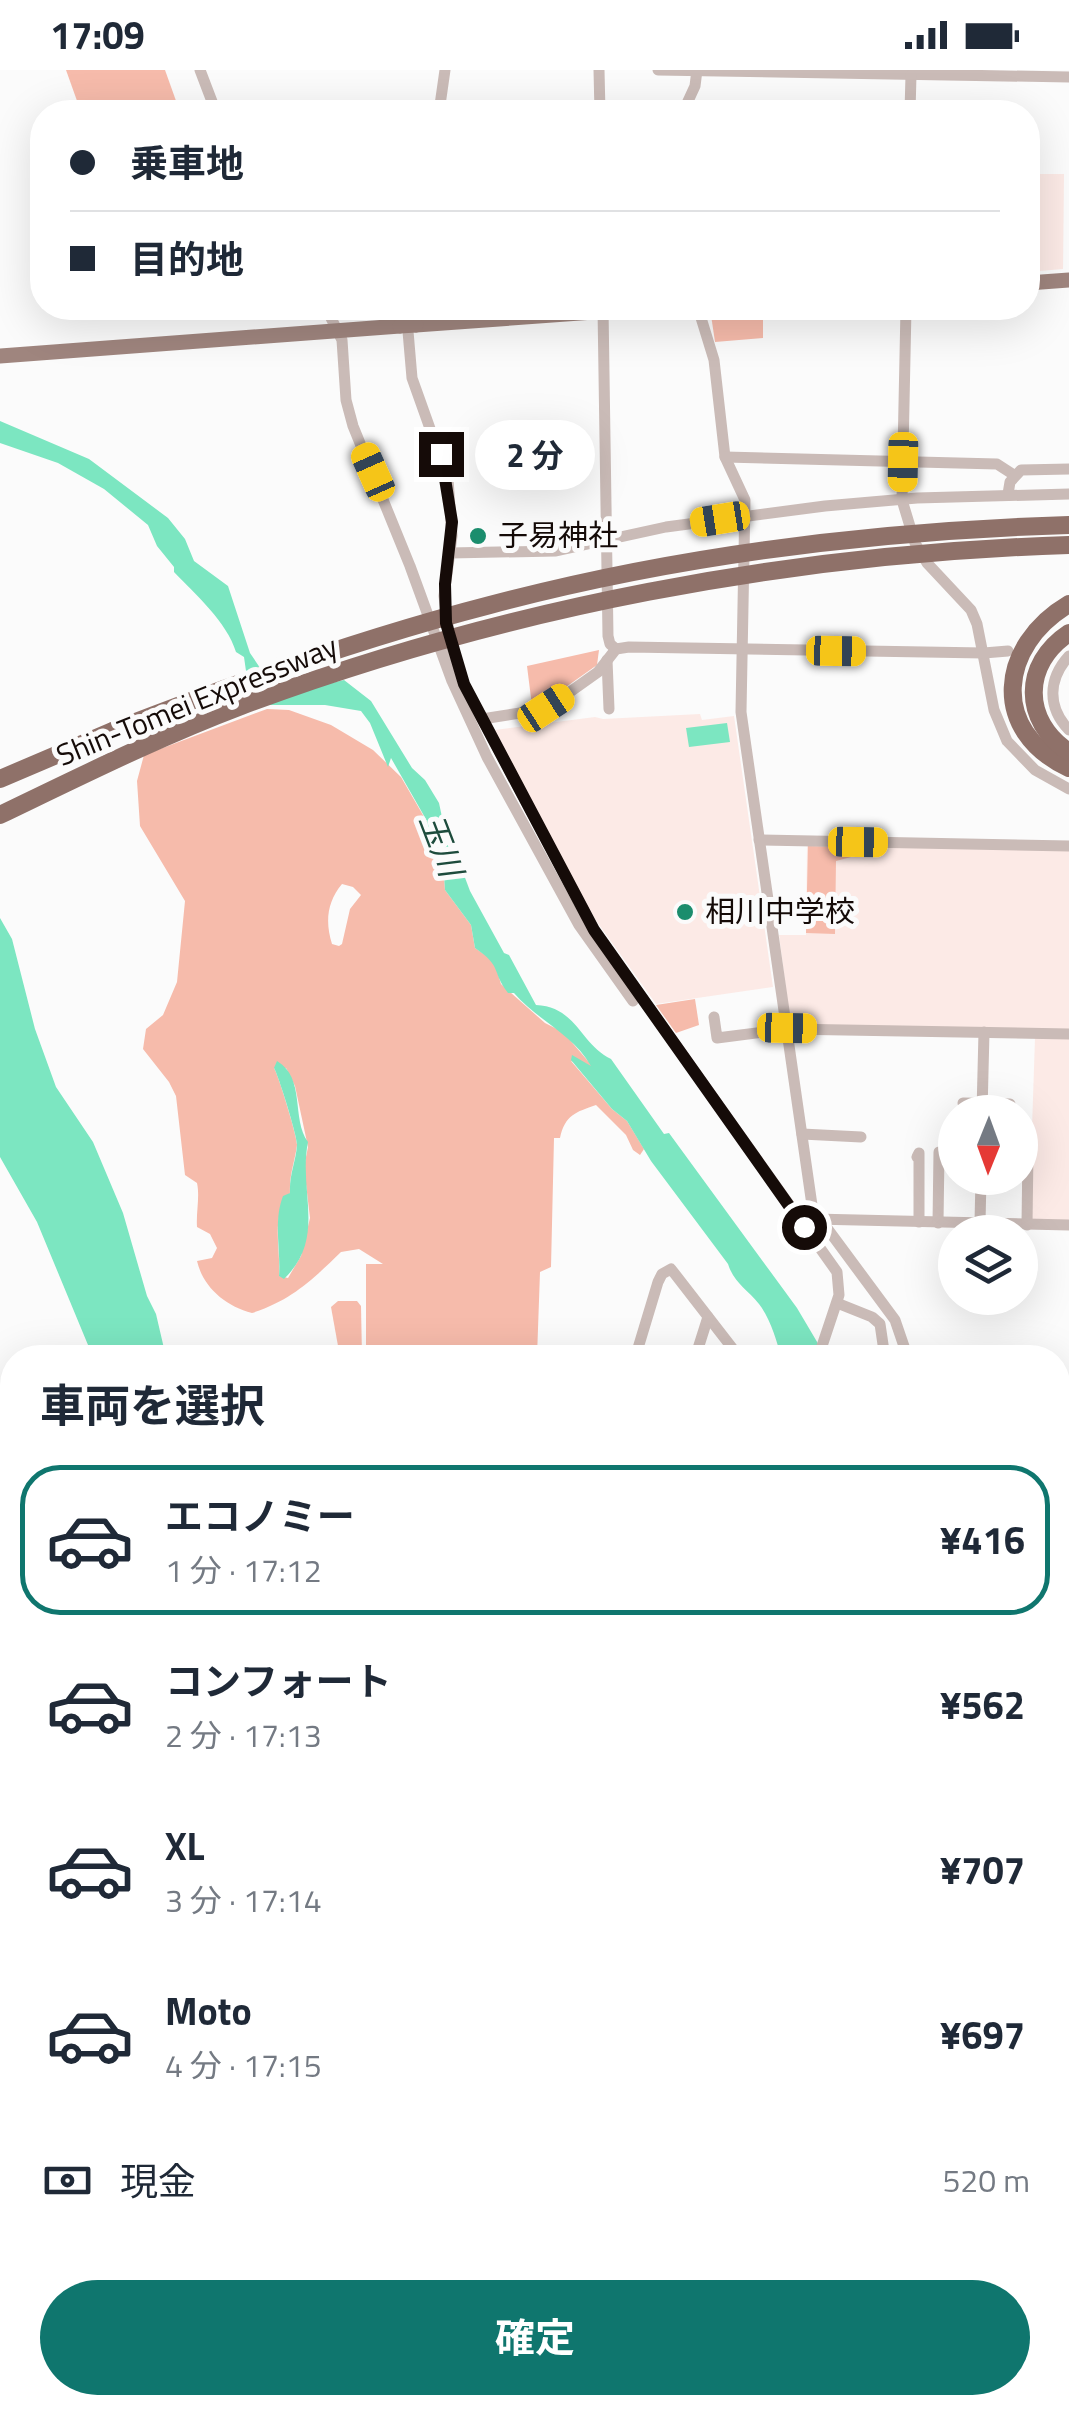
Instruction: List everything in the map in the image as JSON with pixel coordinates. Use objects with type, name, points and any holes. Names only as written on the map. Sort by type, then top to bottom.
[{"type":"highway","name":"Shin-Tomei Expressway","points":[[0,779],[246,680],[492,604],[638,572],[783,548],[950,530],[1069,526]]},
{"type":"highway","name":"Shin-Tomei Expressway","points":[[0,815],[238,707],[354,667],[488,628],[648,592],[804,566],[952,551],[1069,545]]},
{"type":"highway","points":[[1069,604],[1030,637],[1014,672],[1012,693],[1021,728],[1033,744],[1069,768]]},
{"type":"highway","points":[[1069,633],[1042,658],[1034,691],[1042,726],[1052,740],[1069,752]]},
{"type":"main road","points":[[1040,282],[1069,280]]},
{"type":"main road","points":[[0,356],[469,320]]},
{"type":"street","points":[[200,70],[211,100]]},
{"type":"street","points":[[441,100],[445,70]]},
{"type":"street","points":[[600,70],[600,100]]},
{"type":"street","points":[[658,70],[1069,77]]},
{"type":"street","points":[[689,100],[697,71]]},
{"type":"street","points":[[910,75],[910,100]]},
{"type":"street","points":[[329,320],[353,426],[452,680],[487,757],[579,925],[647,1019],[896,1320],[904,1345]]},
{"type":"street","points":[[407,320],[415,390],[445,465],[452,522],[444,596],[451,647],[464,684],[594,930],[679,1054]]},
{"type":"street","points":[[604,320],[608,636],[616,650]]},
{"type":"street","points":[[702,320],[714,360],[726,457],[745,500],[740,712],[813,1222],[837,1272],[834,1310],[822,1345]]},
{"type":"street","points":[[906,320],[902,500],[915,543],[927,563],[971,610],[994,710],[1007,742],[1035,770],[1069,789]]},
{"type":"street","points":[[726,457],[997,464],[1014,475]]},
{"type":"street","points":[[1008,494],[1014,475],[1027,468],[1069,469]]},
{"type":"street","points":[[373,472],[391,504],[425,586],[444,596]]},
{"type":"street","points":[[450,553],[556,551],[746,515],[902,500],[1069,494]]},
{"type":"street","points":[[482,719],[546,708],[578,688],[616,650],[628,647],[984,654],[1008,650]]},
{"type":"street","points":[[1069,656],[1055,676],[1052,696],[1056,714],[1069,730]]},
{"type":"street","points":[[607,660],[609,709]]},
{"type":"street","points":[[759,840],[1069,846]]},
{"type":"street","points":[[714,1017],[717,1038],[787,1028],[1069,1034]]},
{"type":"street","points":[[983,1095],[984,1032]]},
{"type":"street","points":[[802,1134],[861,1137]]},
{"type":"street","points":[[917,1157],[919,1153],[915,1173],[919,1222]]},
{"type":"street","points":[[813,1222],[938,1223]]},
{"type":"street","points":[[1038,1224],[1069,1225]]},
{"type":"street","points":[[639,1345],[662,1274],[670,1269],[730,1345]]},
{"type":"street","points":[[834,1310],[872,1318],[880,1324],[883,1345]]},
{"type":"street","points":[[699,1345],[708,1318]]},
{"type":"shaded area","points":[[66,70],[165,70],[176,100],[77,100]]},
{"type":"shaded area","points":[[1040,174],[1064,174],[1063,269],[1040,271]]},
{"type":"shaded area","points":[[712,320],[763,320],[763,338],[715,342]]},
{"type":"shaded area","points":[[599,650],[597,665],[549,699],[532,706],[527,666]]},
{"type":"shaded area","points":[[267,709],[289,710],[331,725],[373,750],[401,777],[427,822],[428,838],[444,876],[445,890],[471,925],[475,948],[494,961],[501,984],[545,1023],[563,1032],[594,1068],[571,1061],[627,1121],[644,1149],[640,1155],[633,1150],[626,1135],[596,1105],[572,1116],[560,1138],[554,1138],[551,1267],[540,1272],[537,1345],[366,1345],[366,1264],[383,1264],[359,1249],[341,1252],[290,1295],[252,1313],[224,1300],[204,1279],[197,1261],[212,1258],[217,1248],[210,1234],[197,1227],[197,1183],[185,1175],[176,1096],[143,1049],[146,1029],[163,1015],[177,982],[185,901],[140,826],[137,781],[144,755]],"holes":[[[342,884],[361,895],[350,909],[342,944],[332,944],[328,928],[330,905]],[[274,1068],[286,1068],[295,1086],[308,1147],[304,1167],[310,1218],[301,1256],[288,1278],[279,1276],[278,1222],[290,1193],[297,1145]]]},
{"type":"shaded area","points":[[700,714],[702,720],[734,716],[773,987],[656,1004],[597,922],[542,826],[495,730],[595,717]]},
{"type":"shaded area","points":[[807,844],[1069,848],[1069,1031],[797,1026],[790,1020],[779,935],[806,935]]},
{"type":"shaded area","points":[[808,846],[851,847],[851,857],[836,861],[835,934],[806,933]]},
{"type":"shaded area","points":[[695,999],[699,1025],[676,1033],[656,1005]]},
{"type":"shaded area","points":[[1035,1038],[1069,1038],[1069,1223],[1038,1222],[1038,1215],[1029,1215],[1030,1195],[1038,1195],[1038,1095],[1033,1095]]},
{"type":"shaded area","points":[[338,1301],[357,1301],[361,1306],[362,1345],[338,1345],[331,1307]]},
{"type":"water","name":"玉川","points":[[0,421],[89,459],[168,518],[185,539],[194,561],[228,586],[250,653],[273,687],[311,688],[344,680],[371,701],[412,768],[439,803],[449,850],[455,851],[470,891],[536,1005],[561,1012],[611,1059],[797,1308],[819,1345],[777,1345],[759,1304],[734,1276],[651,1161],[627,1121],[571,1060],[572,1055],[591,1066],[584,1055],[514,993],[508,993],[493,965],[475,948],[471,925],[445,890],[427,821],[391,758],[388,767],[361,711],[325,705],[269,705],[246,671],[244,657],[236,652],[210,609],[174,572],[148,525],[104,489],[58,463],[0,443]]},
{"type":"water","points":[[727,723],[730,742],[689,747],[686,728]]},
{"type":"water","points":[[0,918],[12,939],[35,1029],[56,1087],[93,1142],[123,1213],[163,1345],[88,1345],[37,1222],[0,1157]]},
{"type":"water","points":[[277,1061],[292,1078],[308,1142],[308,1230],[297,1263],[284,1279],[279,1276],[278,1216],[283,1196],[290,1193],[297,1145],[274,1068]]},
{"type":"place","name":"子易神社","points":[[478,536]]},
{"type":"place","name":"相川中学校","points":[[685,912]]},
{"type":"route","points":[[441,454],[452,522],[444,596],[446,623],[464,684],[594,930],[804,1227]]}]
